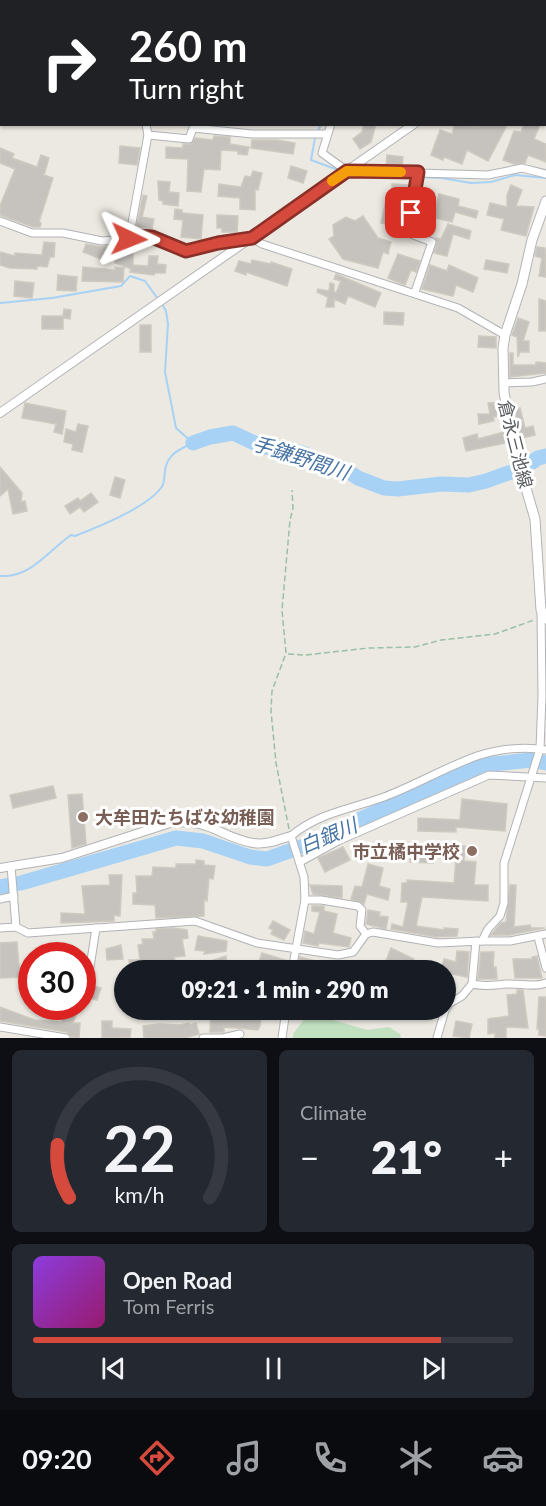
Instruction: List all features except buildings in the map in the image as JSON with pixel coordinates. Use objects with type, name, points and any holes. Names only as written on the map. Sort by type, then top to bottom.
[{"type":"main road","name":"倉永三池線","points":[[544,616],[542,545],[513,444],[504,382],[505,335],[543,217],[546,201]]},
{"type":"street","points":[[129,239],[148,135],[146,126]]},
{"type":"street","points":[[331,126],[322,153],[347,171],[488,175],[522,168],[546,174]]},
{"type":"street","points":[[0,413],[411,126]]},
{"type":"street","points":[[148,135],[189,139],[193,128],[252,134],[327,134]]},
{"type":"street","points":[[415,292],[432,243],[408,233],[418,172]]},
{"type":"street","points":[[0,221],[32,233],[63,233],[102,241],[129,239],[136,236],[152,237],[186,251],[252,238],[262,244],[415,292],[458,308],[505,335]]},
{"type":"street","points":[[504,382],[546,380]]},
{"type":"street","points":[[437,1038],[445,1010],[472,984],[479,941],[500,916],[504,903],[504,863],[543,750],[544,616]]},
{"type":"street","points":[[0,868],[62,858],[170,823],[185,821],[198,822],[252,843],[292,839],[309,823],[334,812],[382,797],[478,756],[515,748],[543,750]]},
{"type":"street","points":[[299,860],[489,775],[546,778]]},
{"type":"street","points":[[292,839],[299,860],[305,900],[293,960]]},
{"type":"street","points":[[11,866],[16,927]]},
{"type":"street","points":[[0,899],[14,893]]},
{"type":"street","points":[[305,900],[358,906],[362,910],[360,926],[366,934]]},
{"type":"street","points":[[0,928],[16,927],[28,933],[195,921],[257,943],[338,955],[353,952],[366,934],[373,932],[438,943],[510,941],[538,937],[546,933]]},
{"type":"street","points":[[94,942],[96,928]]},
{"type":"street","points":[[538,937],[546,969]]},
{"type":"street","points":[[472,984],[486,987],[511,983],[539,985],[546,982]]},
{"type":"street","points":[[282,1038],[285,1020]]},
{"type":"street","points":[[0,1027],[66,1038]]},
{"type":"street","points":[[206,1038],[222,1038],[240,1034]]},
{"type":"path","points":[[291,490],[293,508],[282,610],[286,653],[272,691],[271,711],[276,763],[292,839]]},
{"type":"path","points":[[286,653],[305,655],[369,648],[415,647],[441,640],[495,634],[544,616]]},
{"type":"green space","points":[[304,1020],[333,1020],[367,1030],[389,1027],[400,1034],[401,1038],[293,1038],[293,1034]]},
{"type":"waterway","points":[[320,126],[315,138],[311,160],[341,171]]},
{"type":"waterway","points":[[374,175],[442,178],[471,183],[491,182],[515,175],[546,178]]},
{"type":"waterway","points":[[0,303],[52,298],[121,286],[130,276],[145,281],[158,299]]},
{"type":"waterway","points":[[0,576],[21,573],[71,535],[75,536],[108,522],[144,503],[162,486],[166,465],[171,456],[193,443],[176,428],[165,372],[168,324],[166,311],[162,304]]},
{"type":"waterway","name":"手鎌野間川","points":[[193,443],[233,433],[263,447],[284,448],[305,454],[316,463],[343,468],[358,478],[384,488],[398,489],[441,484],[469,485],[525,467],[538,458],[546,456]]},
{"type":"waterway","name":"白銀川","points":[[0,887],[176,838],[203,841],[250,857],[267,859],[315,842],[340,828],[483,765],[531,760],[546,763]]},
{"type":"slow traffic","points":[[332,181],[347,171],[401,172]]},
{"type":"place","name":"大牟田たちばな幼稚園","points":[[83,817]]},
{"type":"place","name":"市立橘中学校","points":[[472,851]]},
{"type":"route","points":[[129,239],[136,236],[152,237],[186,251],[252,238],[347,171],[418,172],[411,213]]}]
